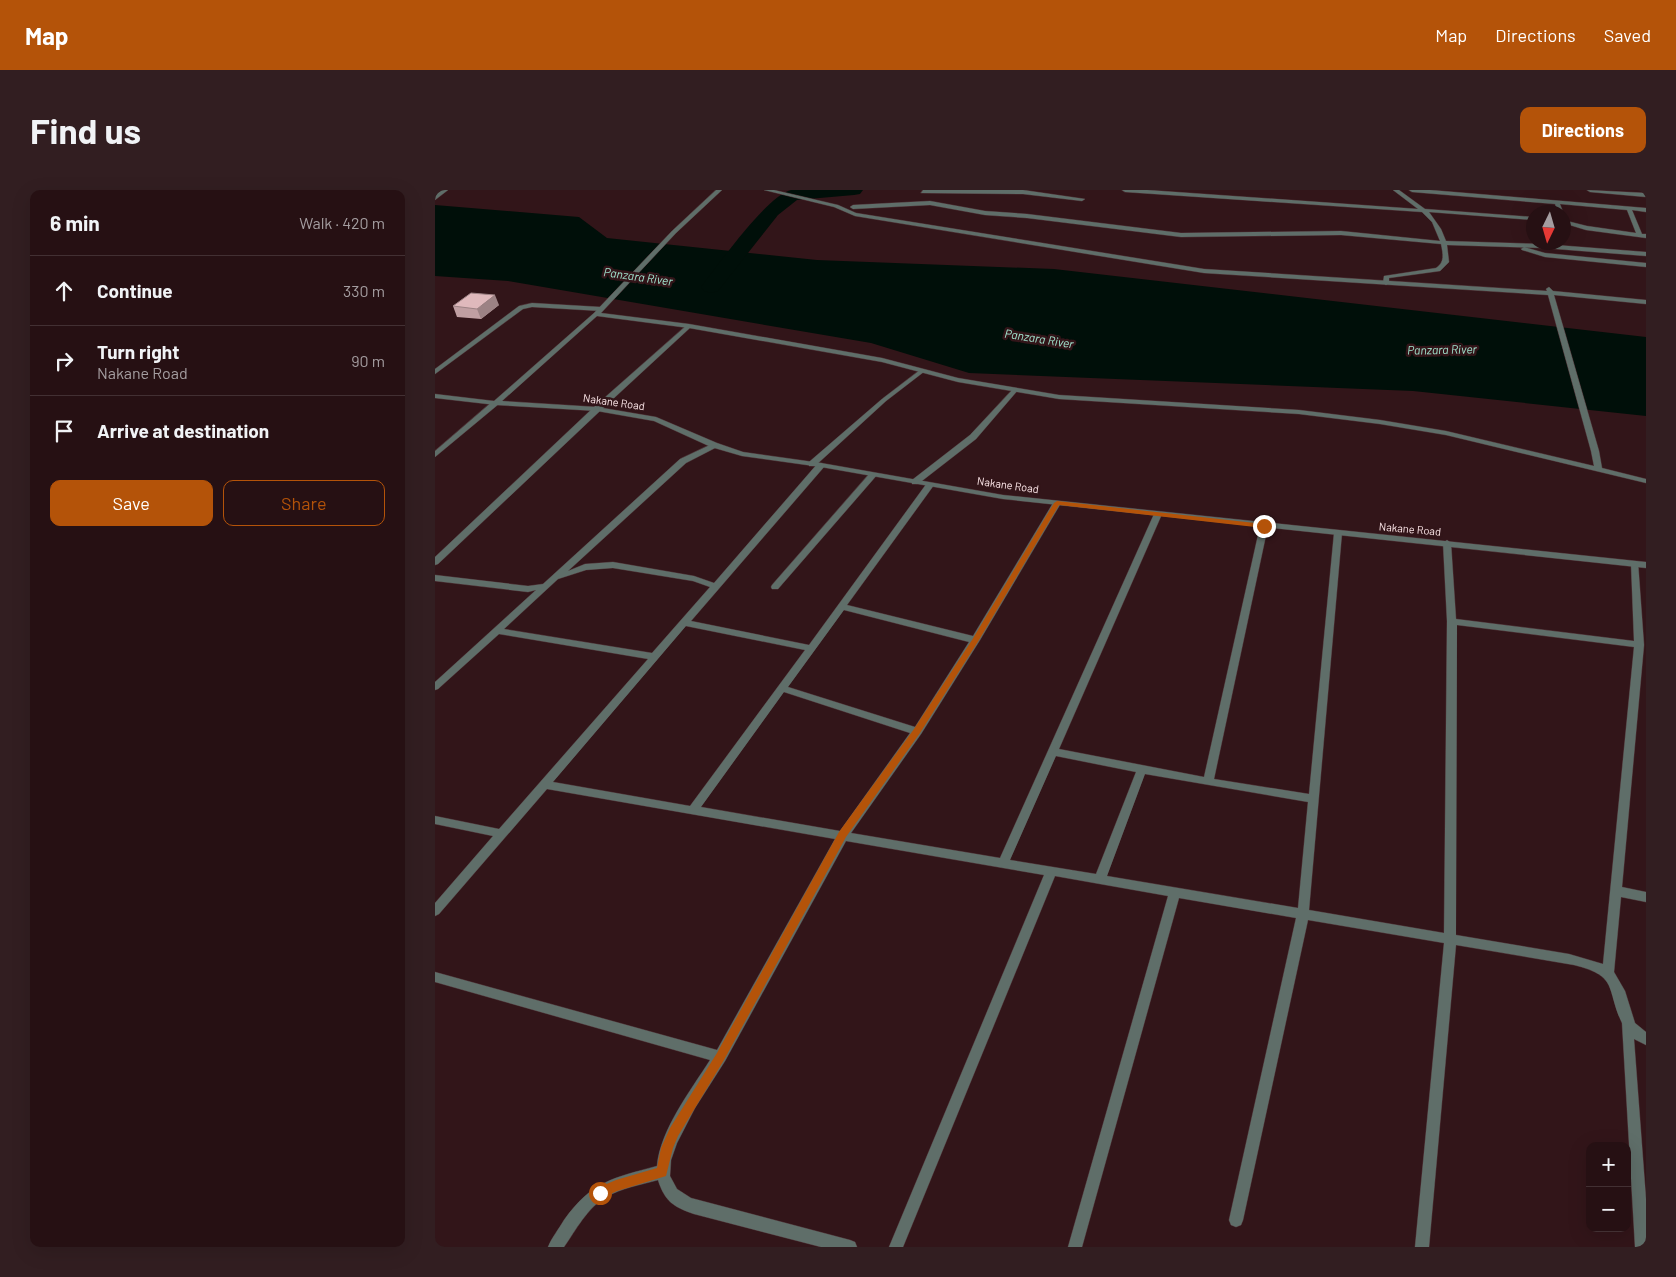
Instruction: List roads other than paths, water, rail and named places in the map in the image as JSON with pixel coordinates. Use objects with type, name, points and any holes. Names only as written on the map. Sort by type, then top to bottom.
[{"type":"street","points":[[435,198],[445,190]]},
{"type":"street","points":[[1125,190],[1200,193],[1526,217]]},
{"type":"street","points":[[1386,280],[1438,270],[1447,261],[1444,243],[1435,220],[1396,190]]},
{"type":"street","points":[[1412,190],[1475,193],[1646,210]]},
{"type":"street","points":[[1589,190],[1646,195]]},
{"type":"street","points":[[435,455],[598,312],[674,232],[717,191]]},
{"type":"street","points":[[769,191],[836,206],[865,215],[1204,271],[1547,286],[1646,295]]},
{"type":"street","points":[[921,191],[1023,192],[1082,199]]},
{"type":"street","points":[[921,191],[944,205]]},
{"type":"street","points":[[956,208],[957,191]]},
{"type":"street","points":[[1472,213],[1475,193]]},
{"type":"street","points":[[853,207],[913,203],[944,205],[985,214],[1027,216],[1181,235],[1332,233],[1444,243],[1553,247],[1646,254]]},
{"type":"street","points":[[836,206],[853,207],[1188,262],[1646,302]]},
{"type":"street","points":[[1629,209],[1641,234]]},
{"type":"street","points":[[1571,224],[1585,228],[1641,234],[1646,231]]},
{"type":"street","points":[[1516,246],[1545,255],[1646,265]]},
{"type":"street","points":[[1547,286],[1595,451],[1598,469]]},
{"type":"street","points":[[435,372],[521,307],[532,305],[598,312],[689,326],[881,360],[922,371],[1059,397],[1299,412],[1380,422],[1446,433],[1646,481]]},
{"type":"street","points":[[435,562],[689,326]]},
{"type":"street","points":[[435,911],[716,586],[817,464],[858,422],[922,371]]},
{"type":"street","points":[[915,482],[973,437],[1015,390]]},
{"type":"street","name":"Nakane Road","points":[[435,396],[496,403],[597,410],[656,420],[714,446],[742,454],[817,464],[930,485],[1057,503],[1646,565]]},
{"type":"street","points":[[435,687],[683,461],[714,446]]},
{"type":"street","points":[[1620,474],[1646,474]]},
{"type":"street","points":[[775,587],[873,475]]},
{"type":"street","points":[[694,809],[930,485]]},
{"type":"street","points":[[850,1247],[705,1210],[682,1202],[668,1190],[662,1172],[667,1148],[674,1132],[721,1057],[843,835],[917,731],[975,640],[1057,503]]},
{"type":"street","points":[[1003,862],[1158,514]]},
{"type":"street","points":[[1208,782],[1264,526]]},
{"type":"street","points":[[1235,1220],[1303,914],[1338,533]]},
{"type":"street","points":[[1422,1247],[1450,939],[1452,621],[1447,543]]},
{"type":"street","points":[[1608,974],[1639,645],[1635,564]]},
{"type":"street","points":[[435,578],[528,589],[545,586],[570,572],[597,565],[622,567],[695,579],[716,586]]},
{"type":"street","points":[[841,606],[975,640]]},
{"type":"street","points":[[1452,621],[1639,645]]},
{"type":"street","points":[[684,623],[811,648]]},
{"type":"street","points":[[498,631],[655,657]]},
{"type":"street","points":[[781,688],[917,731]]},
{"type":"street","points":[[1052,752],[1208,782],[1314,799]]},
{"type":"street","points":[[1100,879],[1142,769]]},
{"type":"street","points":[[544,785],[1569,959],[1592,965],[1608,974],[1617,986],[1627,1025],[1642,1247]]},
{"type":"street","points":[[435,820],[502,834]]},
{"type":"street","points":[[896,1247],[1051,872]]},
{"type":"street","points":[[1616,891],[1646,897]]},
{"type":"street","points":[[1075,1247],[1175,892]]},
{"type":"street","points":[[435,977],[721,1057]]},
{"type":"street","points":[[1627,1025],[1646,1039]]},
{"type":"street","points":[[555,1247],[588,1202],[600,1193],[662,1172]]},
{"type":"water","name":"Panzara River","points":[[435,205],[579,217],[607,238],[817,260],[1054,269],[1646,337],[1646,416],[1413,391],[969,373],[871,343],[508,281],[435,276]]},
{"type":"waterway","points":[[711,287],[772,211],[792,195],[854,190]]}]
